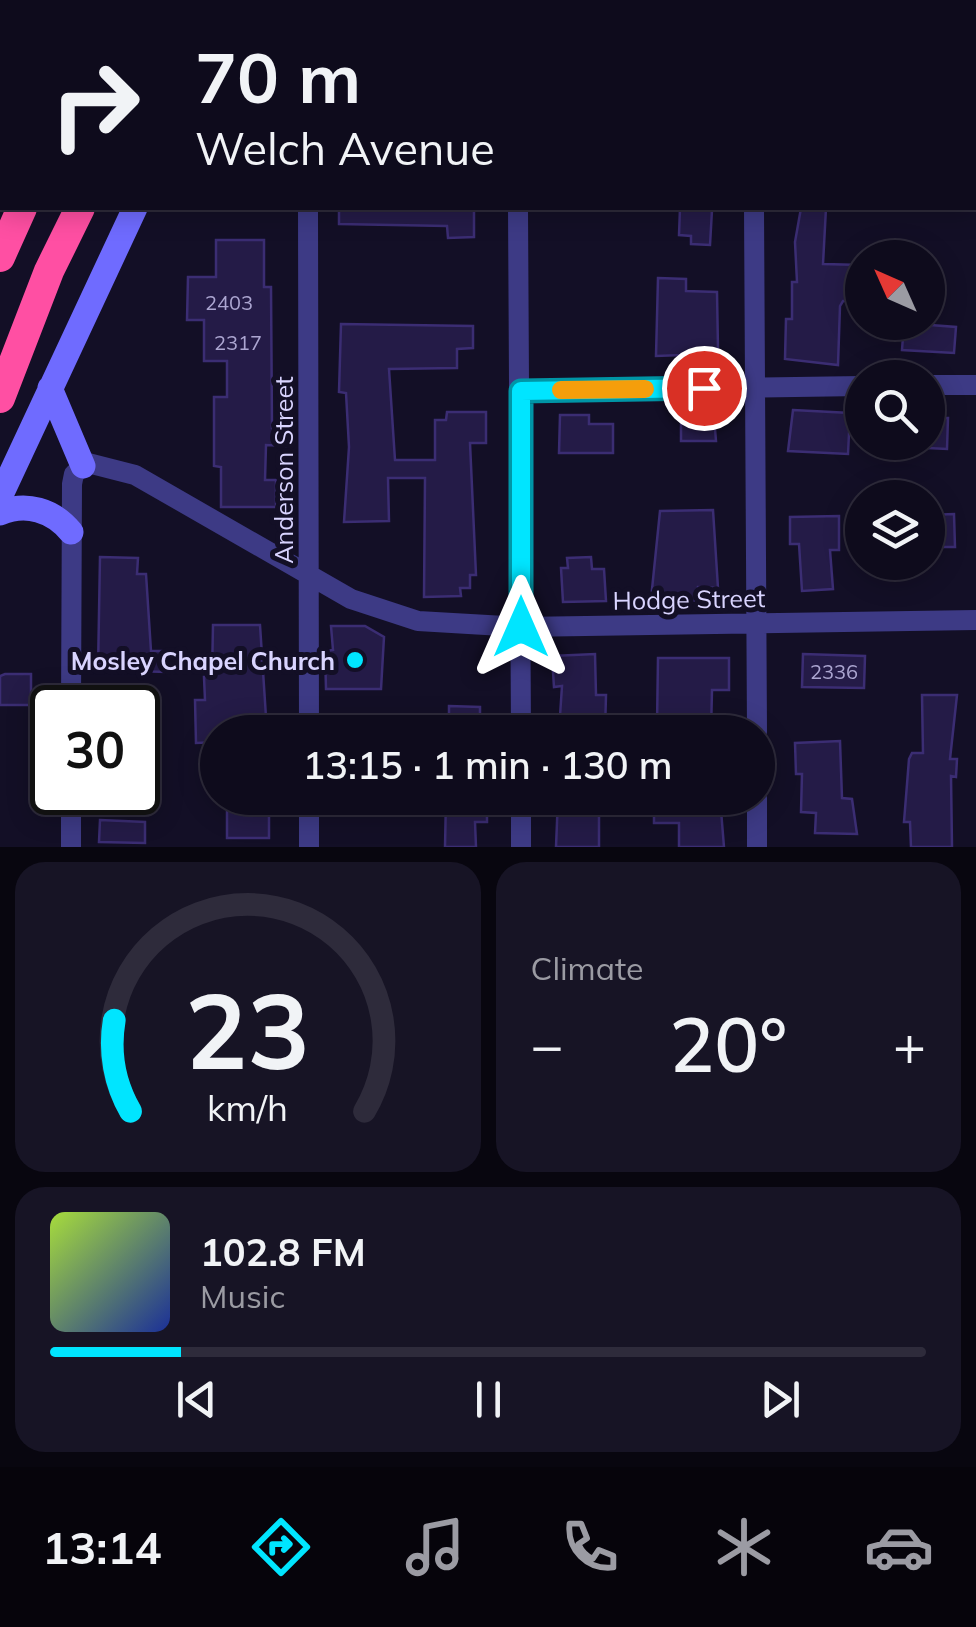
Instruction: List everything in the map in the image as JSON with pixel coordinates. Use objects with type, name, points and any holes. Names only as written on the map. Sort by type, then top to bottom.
[{"type":"highway","points":[[0,257],[21,210]]},
{"type":"highway","points":[[0,398],[49,271],[79,210]]},
{"type":"main road","points":[[0,497],[135,210]]},
{"type":"main road","points":[[50,388],[68,432],[92,465]]},
{"type":"main road","points":[[0,513],[30,508],[54,516],[71,532]]},
{"type":"street","name":"Anderson Street","points":[[308,210],[308,715]]},
{"type":"street","points":[[518,210],[521,715]]},
{"type":"street","points":[[754,210],[757,715]]},
{"type":"street","points":[[945,386],[976,385]]},
{"type":"street","points":[[521,391],[845,386]]},
{"type":"street","name":"Hodge Street","points":[[92,465],[134,476],[351,599],[392,616],[521,627],[976,620]]},
{"type":"street","points":[[71,685],[72,484],[92,465]]},
{"type":"street","points":[[71,815],[71,847]]},
{"type":"street","points":[[309,815],[309,847]]},
{"type":"street","points":[[521,815],[521,847]]},
{"type":"street","points":[[757,815],[758,847]]},
{"type":"building","points":[[339,210],[474,210],[474,237],[448,238],[447,226],[339,224]]},
{"type":"building","points":[[680,210],[712,210],[710,245],[691,244],[691,236],[679,235]]},
{"type":"building","points":[[801,210],[826,210],[823,264],[845,265],[838,365],[785,359],[786,319],[792,319],[792,282],[797,282],[795,242]]},
{"type":"building","points":[[216,240],[264,240],[264,287],[271,287],[272,428],[288,428],[287,446],[266,445],[265,480],[276,480],[276,507],[221,507],[221,467],[214,466],[214,397],[227,397],[227,361],[204,361],[204,320],[187,320],[188,277],[216,277]]},
{"type":"building","points":[[658,278],[686,279],[686,291],[717,292],[718,349],[712,349],[712,354],[656,356]]},
{"type":"building","points":[[341,324],[473,326],[473,348],[457,349],[457,368],[389,369],[395,460],[435,460],[435,420],[446,420],[447,412],[486,412],[486,443],[470,443],[476,575],[470,575],[470,588],[460,588],[461,596],[424,597],[425,478],[388,478],[389,521],[344,522],[349,447],[346,393],[339,392]]},
{"type":"building","points":[[945,326],[956,327],[954,353],[902,350],[903,340],[945,340]]},
{"type":"building","points":[[793,410],[845,413],[845,454],[788,451]]},
{"type":"building","points":[[560,415],[589,415],[589,424],[613,424],[613,453],[559,453]]},
{"type":"building","points":[[681,417],[714,417],[716,441],[681,441]]},
{"type":"building","points":[[945,418],[948,418],[945,449]]},
{"type":"building","points":[[713,510],[718,588],[698,587],[698,601],[651,599],[660,511]]},
{"type":"building","points":[[945,514],[954,514],[955,547],[945,547]]},
{"type":"building","points":[[839,516],[839,550],[830,550],[833,589],[802,591],[799,544],[790,544],[790,517]]},
{"type":"building","points":[[100,557],[138,558],[137,574],[146,574],[151,651],[168,651],[167,672],[98,670]]},
{"type":"building","points":[[591,557],[592,569],[604,569],[606,601],[563,602],[561,568],[568,568],[567,558]]},
{"type":"building","points":[[213,625],[260,625],[266,715],[200,715],[200,743],[196,743],[195,700],[205,700],[204,677],[212,677]]},
{"type":"building","name":"Mosley Chapel Church","points":[[331,626],[365,626],[384,637],[381,689],[326,689],[325,651],[333,650]]},
{"type":"building","points":[[595,654],[596,695],[606,695],[605,715],[560,715],[562,686],[554,687],[552,656]]},
{"type":"building","points":[[803,654],[865,656],[864,688],[802,687]]},
{"type":"building","points":[[658,658],[729,658],[729,690],[712,690],[711,715],[657,715]]},
{"type":"building","points":[[31,674],[30,705],[0,705],[0,676]]},
{"type":"building","points":[[922,695],[957,695],[950,759],[957,759],[956,777],[951,776],[952,847],[911,847],[910,822],[904,822],[909,759],[912,753],[923,753]]},
{"type":"building","points":[[449,706],[480,707],[480,715],[449,715]]},
{"type":"building","points":[[840,741],[842,798],[852,799],[857,834],[815,833],[816,813],[801,812],[802,774],[796,774],[795,743]]},
{"type":"building","points":[[227,815],[269,815],[269,838],[227,838]]},
{"type":"building","points":[[446,815],[487,815],[487,822],[475,822],[476,847],[445,847]]},
{"type":"building","points":[[557,815],[599,815],[599,847],[556,847]]},
{"type":"building","points":[[654,815],[721,815],[724,847],[679,847],[679,823],[654,823]]},
{"type":"building","points":[[100,820],[145,822],[145,843],[99,842]]},
{"type":"slow traffic","points":[[561,390],[645,389]]},
{"type":"place","name":"Mosley Chapel Church","points":[[355,660]]},
{"type":"route","points":[[521,627],[521,391],[704,388]]}]
